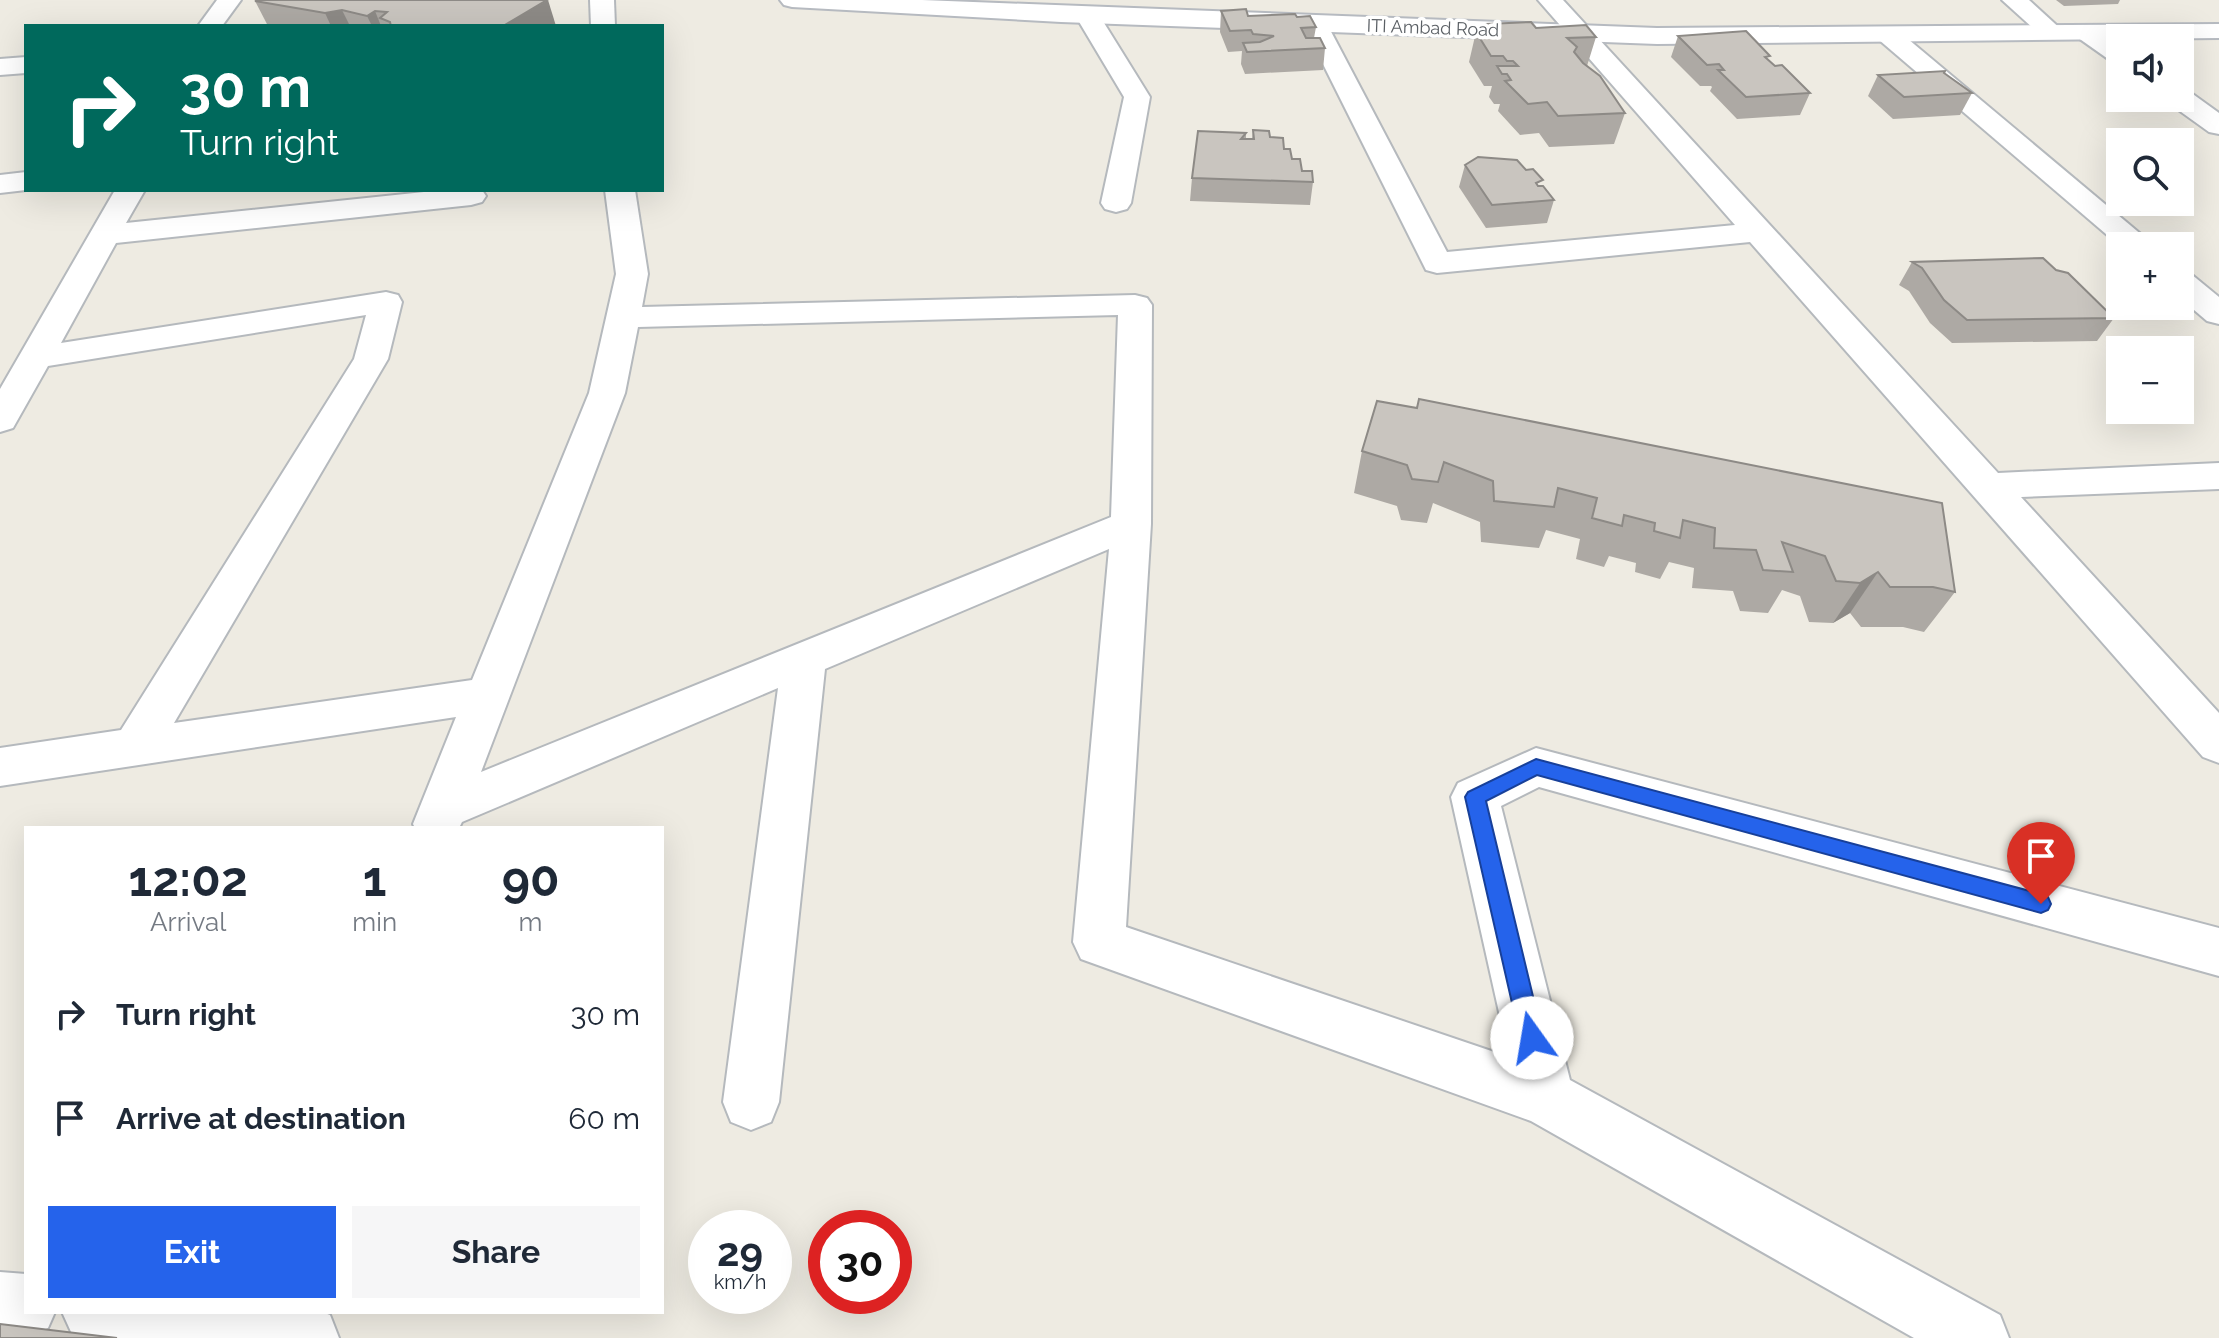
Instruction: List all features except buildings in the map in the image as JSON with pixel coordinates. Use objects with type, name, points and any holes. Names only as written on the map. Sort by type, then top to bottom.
[{"type":"street","points":[[211,24],[229,0]]},
{"type":"street","points":[[602,0],[603,24]]},
{"type":"street","name":"ITI Ambad Road","points":[[792,0],[1657,36],[2219,31]]},
{"type":"street","points":[[1550,0],[1576,33],[2219,744]]},
{"type":"street","points":[[2014,0],[2052,32]]},
{"type":"street","points":[[1070,10],[1137,97],[1116,203]]},
{"type":"street","points":[[1315,24],[1437,263],[1756,232]]},
{"type":"street","points":[[2086,32],[2106,46]]},
{"type":"street","points":[[1887,34],[2122,232]]},
{"type":"street","points":[[0,67],[24,65]]},
{"type":"street","points":[[2194,108],[2219,126]]},
{"type":"street","points":[[0,184],[24,181]]},
{"type":"street","points":[[0,420],[129,192]]},
{"type":"street","points":[[440,818],[607,393],[632,274],[620,192]]},
{"type":"street","points":[[104,235],[471,196]]},
{"type":"street","points":[[2194,293],[2219,314]]},
{"type":"street","points":[[36,357],[386,302],[371,359],[135,748]]},
{"type":"street","points":[[623,317],[1135,305],[1131,524],[1099,942],[1546,1098],[1977,1338]]},
{"type":"street","points":[[1985,486],[2219,476]]},
{"type":"street","points":[[440,818],[804,659],[1131,524]]},
{"type":"street","points":[[751,1102],[804,659]]},
{"type":"street","points":[[0,767],[488,695]]},
{"type":"street","points":[[1546,1098],[1475,797],[1536,767],[2219,952]]},
{"type":"street","points":[[0,1304],[24,1306]]},
{"type":"street","points":[[139,1314],[228,1318],[307,1338]]},
{"type":"route","points":[[1532,1038],[1475,797],[1536,767],[2041,904]]}]
